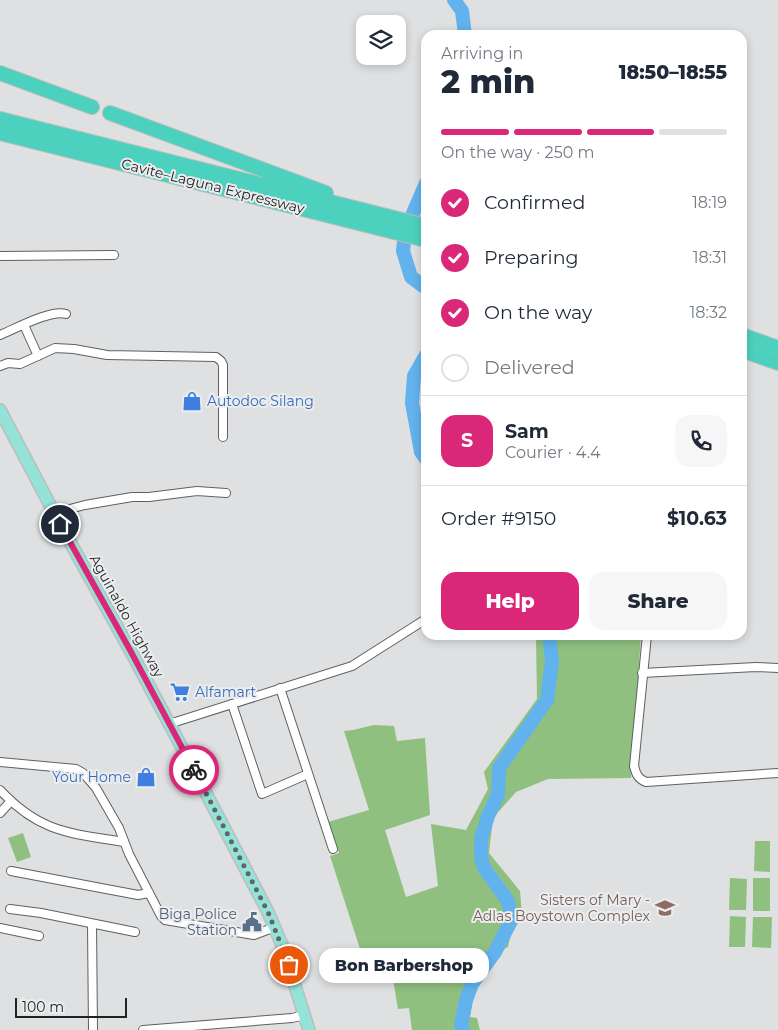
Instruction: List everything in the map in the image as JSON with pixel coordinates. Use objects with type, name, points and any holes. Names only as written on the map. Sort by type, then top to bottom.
[{"type":"highway","points":[[0,73],[92,107]]},
{"type":"highway","points":[[110,113],[391,224]]},
{"type":"highway","name":"Cavite–Laguna Expressway","points":[[0,120],[391,224],[421,238]]},
{"type":"highway","name":"Cavite–Laguna Expressway","points":[[0,132],[391,224],[421,226]]},
{"type":"highway","points":[[747,337],[778,348]]},
{"type":"highway","points":[[747,352],[778,363]]},
{"type":"main road","name":"Aguinaldo Highway","points":[[2,415],[130,650],[275,927],[309,1030]]},
{"type":"street","points":[[0,256],[114,255]]},
{"type":"street","points":[[0,336],[53,314],[63,312],[66,314]]},
{"type":"street","points":[[24,325],[38,356]]},
{"type":"street","points":[[0,366],[8,363],[20,364],[55,348],[106,355],[219,358],[223,365],[223,437]]},
{"type":"street","points":[[55,515],[85,505],[132,497],[149,497],[197,491],[226,493]]},
{"type":"street","points":[[169,724],[352,666],[421,622]]},
{"type":"street","points":[[646,640],[634,766],[640,780],[646,782],[778,773]]},
{"type":"street","points":[[642,674],[756,667],[778,668]]},
{"type":"street","points":[[280,688],[333,849]]},
{"type":"street","points":[[232,704],[262,794],[308,774]]},
{"type":"street","points":[[0,762],[76,769],[83,773],[96,788],[119,828],[124,842],[164,920],[254,935],[275,927]]},
{"type":"street","points":[[0,790],[28,815],[47,826],[71,833],[124,842]]},
{"type":"street","points":[[0,813],[11,801]]},
{"type":"street","points":[[11,871],[138,895],[149,893]]},
{"type":"street","points":[[10,909],[41,913],[135,932]]},
{"type":"street","points":[[92,924],[93,1030]]},
{"type":"street","points":[[0,928],[39,936]]},
{"type":"street","points":[[143,1030],[292,1018],[305,1015]]},
{"type":"green space","points":[[536,640],[641,640],[631,778],[548,779],[516,792],[493,818],[489,853],[520,891],[522,915],[512,930],[508,947],[499,952],[495,963],[474,993],[470,1017],[477,1018],[480,1030],[412,1030],[409,1008],[398,1009],[388,950],[362,955],[330,856],[339,853],[328,822],[369,810],[344,731],[374,725],[394,726],[397,741],[425,738],[430,815],[385,830],[406,897],[438,886],[431,824],[466,830],[488,789],[484,772],[537,699]]},
{"type":"green space","points":[[23,833],[31,857],[17,862],[8,838]]},
{"type":"green space","points":[[755,841],[770,841],[770,872],[754,871]]},
{"type":"green space","points":[[730,878],[747,879],[746,910],[729,910]]},
{"type":"green space","points":[[753,878],[770,878],[770,911],[753,911]]},
{"type":"green space","points":[[730,916],[746,917],[745,947],[729,947]]},
{"type":"green space","points":[[753,917],[772,917],[771,948],[752,947]]},
{"type":"waterway","points":[[454,0],[462,11],[464,30]]},
{"type":"waterway","points":[[421,195],[405,232],[403,251],[411,277],[421,284]]},
{"type":"waterway","points":[[421,364],[414,376],[412,403],[421,452]]},
{"type":"waterway","points":[[463,1030],[461,1025],[466,1000],[472,984],[495,952],[512,919],[508,901],[484,868],[481,856],[481,839],[488,816],[498,795],[499,768],[547,700],[552,661],[550,640]]},
{"type":"way so far","points":[[194,770],[268,912],[289,965]]},
{"type":"place","name":"Autodoc Silang","points":[[192,401]]},
{"type":"place","name":"Alfamart","points":[[180,692]]},
{"type":"place","name":"Your Home","points":[[146,777]]},
{"type":"place","name":"Sisters of Mary - Adlas Boystown Complex","points":[[665,908]]},
{"type":"place","name":"Biga Police Station","points":[[252,922]]},
{"type":"place","name":"Bon Barbershop","points":[[289,965]]},
{"type":"route","points":[[60,524],[194,770]]}]
